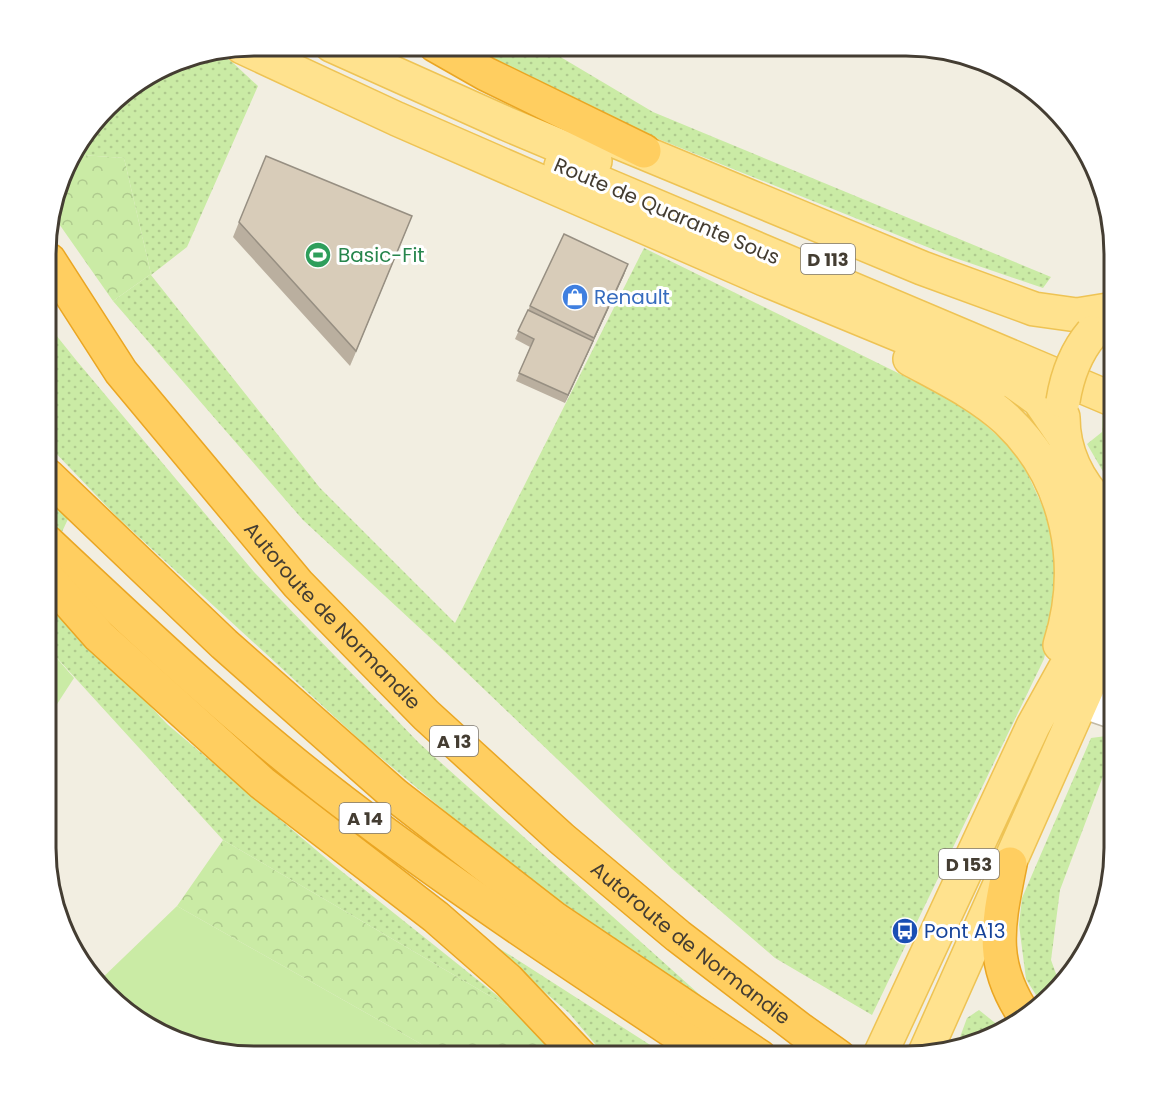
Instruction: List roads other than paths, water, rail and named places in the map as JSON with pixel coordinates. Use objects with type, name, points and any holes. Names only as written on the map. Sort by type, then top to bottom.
[{"type":"highway","points":[[454,56],[486,74],[644,151]]},
{"type":"highway","name":"Autoroute de Normandie","points":[[56,271],[121,372],[298,584],[426,715],[561,839],[669,929],[824,1046]]},
{"type":"highway","points":[[56,293],[121,372]]},
{"type":"highway","points":[[56,484],[224,644],[395,795],[555,920],[744,1046]]},
{"type":"highway","name":"A 14","points":[[56,550],[149,638],[235,714],[342,801],[533,939],[695,1046]]},
{"type":"highway","points":[[56,587],[99,636],[262,783],[436,917],[508,980],[571,1046]]},
{"type":"highway","points":[[1010,864],[998,936],[1000,962],[1012,998],[1020,1009]]},
{"type":"main road","points":[[261,56],[397,120],[764,279],[1014,382],[1039,400],[1065,438]]},
{"type":"main road","name":"Route de Quarante Sous","points":[[312,56],[499,140],[1103,395]]},
{"type":"main road","name":"Route de Quarante Sous","points":[[356,56],[507,124],[1103,374]]},
{"type":"main road","points":[[396,56],[644,151],[913,264],[1034,309],[1103,318]]},
{"type":"main road","points":[[764,279],[982,400],[1006,419],[1020,434],[1046,470],[1066,522],[1073,577],[1067,624],[1033,726]]},
{"type":"main road","points":[[1103,321],[1081,347],[1071,367],[1063,401],[1065,438],[1072,461],[1088,491],[1103,506]]},
{"type":"main road","name":"D 153","points":[[884,1046],[1033,726],[1068,663],[1087,622],[1098,592],[1102,568],[1102,536],[1088,491]]},
{"type":"main road","name":"D 153","points":[[928,1045],[1104,652]]},
{"type":"lane","points":[[1082,701],[1104,708]]},
{"type":"place","name":"Basic-Fit","points":[[318,255]]},
{"type":"place","name":"Renault","points":[[575,297]]},
{"type":"place","name":"Pont A13","points":[[905,931]]}]
